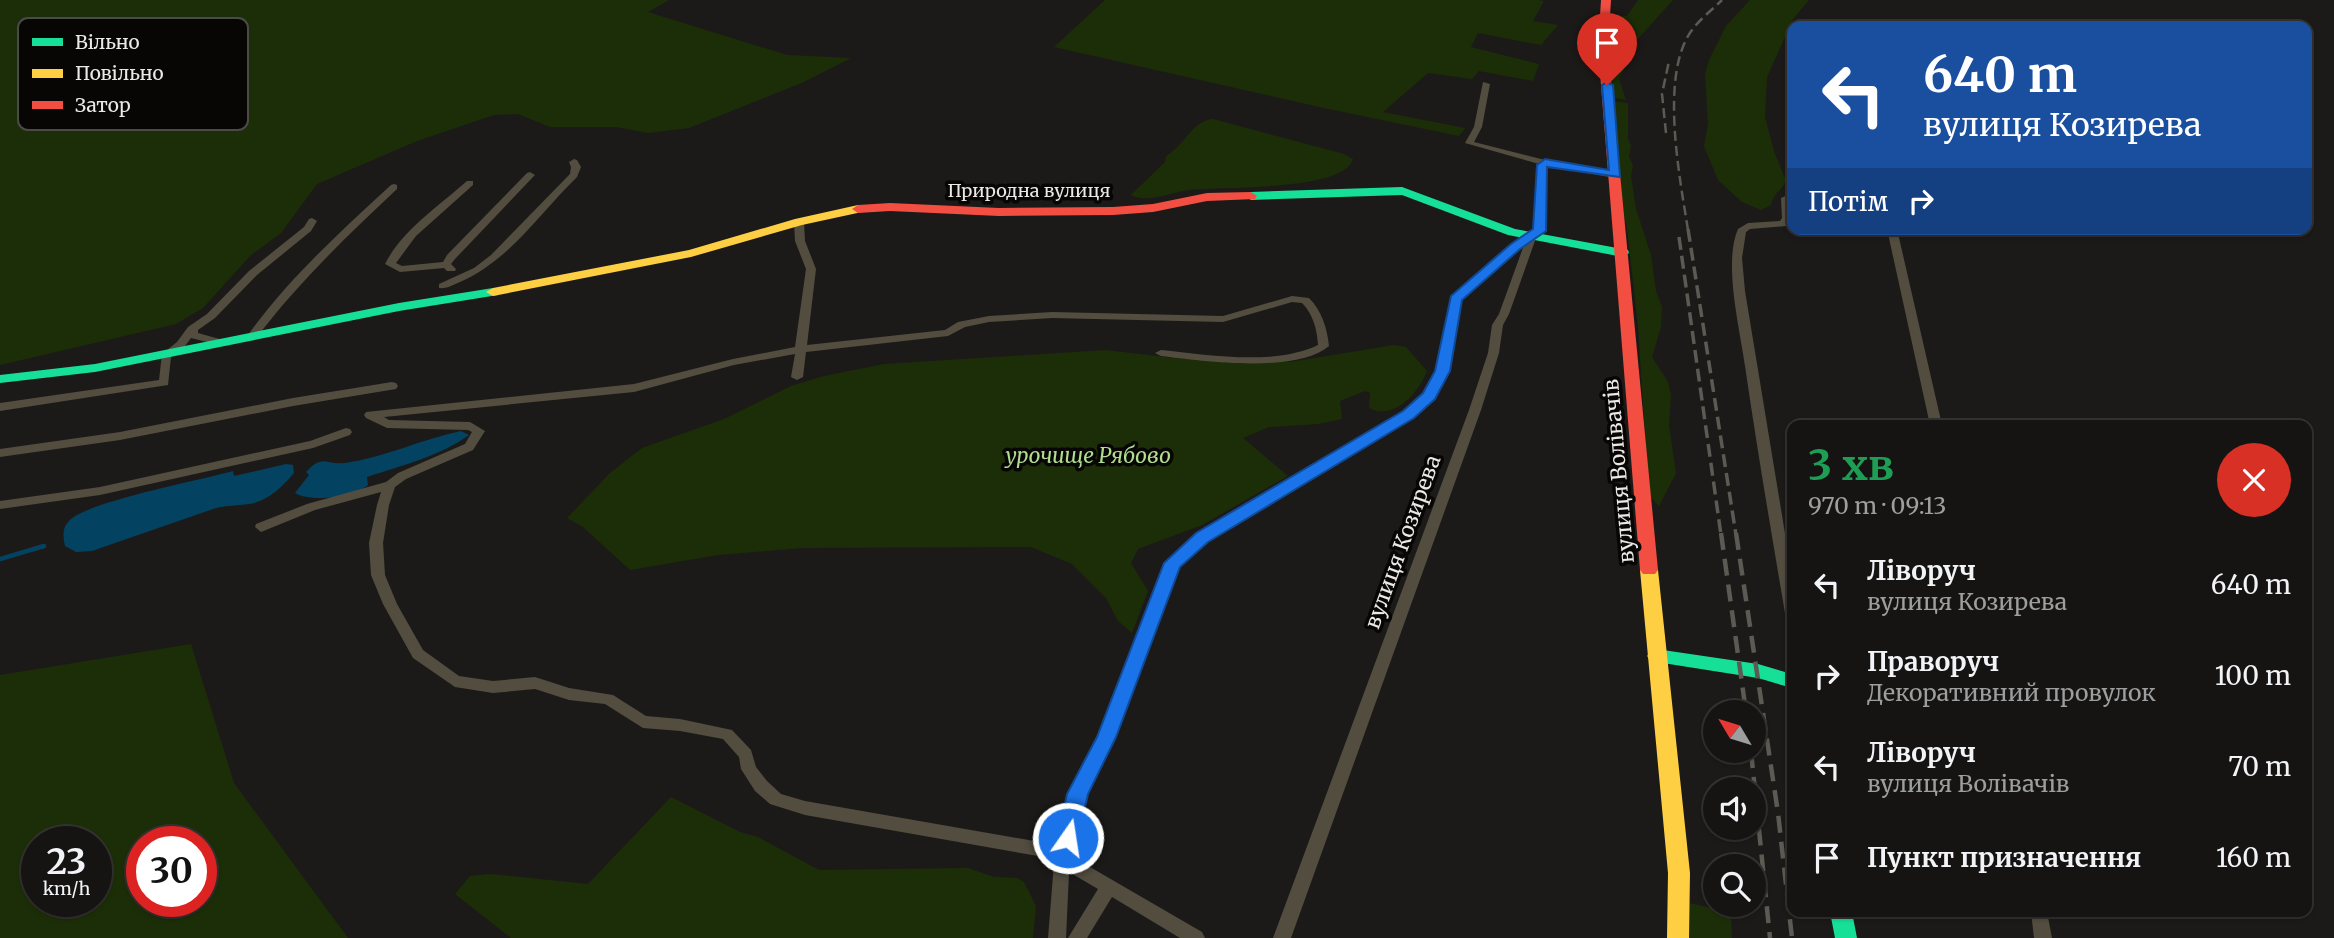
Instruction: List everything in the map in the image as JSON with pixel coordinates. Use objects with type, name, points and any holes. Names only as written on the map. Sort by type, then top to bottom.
[{"type":"street","name":"вулиця Волівачів","points":[[1606,0],[1603,48],[1623,253],[1656,656],[1679,873],[1678,938]]},
{"type":"street","points":[[1486,84],[1478,127],[1469,143],[1545,163],[1615,175]]},
{"type":"street","points":[[443,286],[480,268],[516,238],[534,215],[574,175],[574,162]]},
{"type":"street","name":"вулиця Козирева","points":[[1282,938],[1475,410],[1495,344],[1494,331],[1504,314],[1532,237],[1540,231],[1541,167],[1545,163]]},
{"type":"street","points":[[470,183],[409,239],[391,259],[390,264],[400,269],[446,265],[530,175]]},
{"type":"street","points":[[253,335],[335,242],[394,187]]},
{"type":"street","name":"Природна вулиця","points":[[0,379],[95,368],[166,356],[253,335],[691,253],[835,213],[890,206],[999,212],[1114,211],[1153,208],[1207,197],[1375,190],[1422,196],[1466,218],[1532,237],[1568,240],[1623,253]]},
{"type":"street","points":[[0,407],[164,383],[166,356],[181,344],[192,328],[211,316],[253,273],[308,229],[312,221]]},
{"type":"street","points":[[797,377],[811,269],[800,241],[799,222]]},
{"type":"street","points":[[1787,222],[1775,226],[1748,226],[1741,230],[1737,241],[1741,304],[1787,586]]},
{"type":"street","points":[[1893,235],[1935,420]]},
{"type":"street","points":[[1057,938],[1062,859],[1078,794],[1106,737],[1173,563],[1202,537],[1409,414],[1429,396],[1442,371],[1456,299],[1515,246],[1532,237]]},
{"type":"street","points":[[434,303],[452,270],[446,265]]},
{"type":"street","points":[[261,527],[311,507],[390,485],[426,464],[468,447],[479,431],[470,426],[387,424],[370,415],[634,388],[733,362],[801,349],[948,333],[962,324],[989,319],[1135,315],[1223,319],[1292,299],[1305,300],[1322,328],[1324,346],[1315,353],[1292,358],[1161,353]]},
{"type":"street","points":[[192,328],[193,335],[219,342]]},
{"type":"street","points":[[0,453],[120,436],[293,402],[392,386]]},
{"type":"street","points":[[0,505],[100,491],[302,446],[346,432]]},
{"type":"street","points":[[390,485],[383,505],[376,543],[378,575],[418,654],[455,681],[493,687],[535,684],[569,694],[608,699],[643,722],[680,725],[727,734],[746,754],[749,769],[761,786],[776,799],[805,808],[972,835],[1040,849],[1062,859],[1196,938]]},
{"type":"street","points":[[1656,656],[1758,671],[1787,680]]},
{"type":"street","points":[[1077,938],[1108,888]]},
{"type":"street","points":[[1842,917],[1846,938]]},
{"type":"street","points":[[2040,917],[2043,938]]},
{"type":"green space","points":[[0,0],[669,0],[648,12],[787,55],[851,58],[804,82],[689,128],[648,133],[616,127],[550,127],[518,114],[494,115],[417,141],[317,184],[281,233],[250,256],[203,308],[176,324],[0,365]]},
{"type":"green space","points":[[1105,0],[1538,0],[1544,1],[1533,21],[1558,25],[1541,45],[1478,33],[1471,47],[1539,64],[1533,81],[1479,71],[1472,79],[1428,73],[1383,112],[1465,128],[1459,136],[1054,47]]},
{"type":"green space","points":[[1638,0],[1673,0],[1636,41],[1629,42],[1628,62],[1619,79],[1626,100],[1615,98],[1609,63],[1612,21],[1614,15],[1627,16]]},
{"type":"green space","points":[[1750,0],[1809,0],[1792,21],[1787,21],[1787,32],[1767,77],[1765,117],[1786,181],[1771,205],[1761,210],[1742,202],[1718,180],[1704,146],[1708,124],[1705,74],[1726,26]]},
{"type":"green space","points":[[1613,101],[1628,103],[1628,139],[1631,146],[1629,156],[1633,166],[1631,176],[1636,209],[1651,255],[1656,291],[1662,307],[1661,327],[1652,357],[1668,382],[1671,395],[1669,426],[1676,473],[1659,506],[1649,496],[1638,326],[1627,228],[1621,206]]},
{"type":"green space","points":[[1213,119],[1344,154],[1353,159],[1345,170],[1305,182],[1189,190],[1152,198],[1131,195],[1194,129],[1206,120]]},
{"type":"green space","name":"урочище Рябово","points":[[1394,345],[1406,347],[1427,371],[1405,402],[1397,408],[1379,411],[1369,408],[1370,393],[1365,391],[1340,401],[1342,419],[1318,424],[1269,427],[1243,438],[1288,476],[1202,525],[1138,549],[1131,563],[1148,591],[1132,633],[1118,621],[1106,598],[1072,564],[1031,547],[802,548],[718,555],[630,570],[583,527],[567,518],[610,473],[642,448],[724,419],[791,386],[824,376],[884,364],[1106,350],[1173,358],[1290,362]]},
{"type":"green space","points":[[191,644],[234,783],[348,938],[0,938],[0,675]]},
{"type":"green space","points":[[671,797],[740,832],[758,837],[819,870],[968,868],[994,877],[1017,878],[1024,882],[1036,906],[1033,938],[511,938],[455,894],[470,876],[490,874],[588,884]]},
{"type":"green space","points":[[1684,902],[1703,906],[1703,917],[1731,917],[1732,938],[1682,938]]},
{"type":"water","points":[[461,431],[469,435],[433,455],[367,477],[368,485],[353,493],[312,498],[295,493],[309,475],[306,472],[316,463],[359,461]]},
{"type":"water","points":[[286,464],[293,465],[294,473],[274,493],[256,503],[216,508],[92,551],[76,552],[65,546],[64,532],[69,521],[97,506],[233,471],[234,476]]},
{"type":"waterway","points":[[0,559],[44,546]]},
{"type":"railway","points":[[1688,230],[1677,156],[1674,99],[1676,73],[1682,49],[1692,30],[1722,0]]},
{"type":"railway","points":[[1666,133],[1662,94],[1669,61]]},
{"type":"railway","points":[[1688,229],[1736,535]]},
{"type":"railway","points":[[1679,237],[1721,535]]},
{"type":"railway","points":[[1721,533],[1744,700]]},
{"type":"railway","points":[[1736,533],[1778,813],[1787,893]]},
{"type":"railway","points":[[1752,763],[1770,938]]},
{"type":"railway","points":[[1790,917],[1792,938]]},
{"type":"traffic: fast","points":[[1251,196],[1402,191],[1512,232],[1623,253]]},
{"type":"traffic: fast","points":[[0,379],[95,368],[399,307],[493,292]]},
{"type":"traffic: fast","points":[[1656,656],[1758,671],[1787,680]]},
{"type":"traffic: fast","points":[[1842,917],[1846,938]]},
{"type":"traffic: slow","points":[[493,292],[691,253],[799,222],[858,209]]},
{"type":"traffic: slow","points":[[1649,570],[1679,873],[1678,938]]},
{"type":"traffic: jam","points":[[1606,0],[1603,48],[1649,570]]},
{"type":"traffic: jam","points":[[858,209],[890,207],[999,212],[1113,211],[1153,208],[1207,197],[1251,196]]},
{"type":"route","points":[[1068,838],[1078,794],[1106,737],[1173,563],[1202,537],[1409,414],[1429,396],[1442,371],[1456,299],[1515,246],[1540,231],[1541,167],[1545,163],[1615,175],[1607,85]]}]
